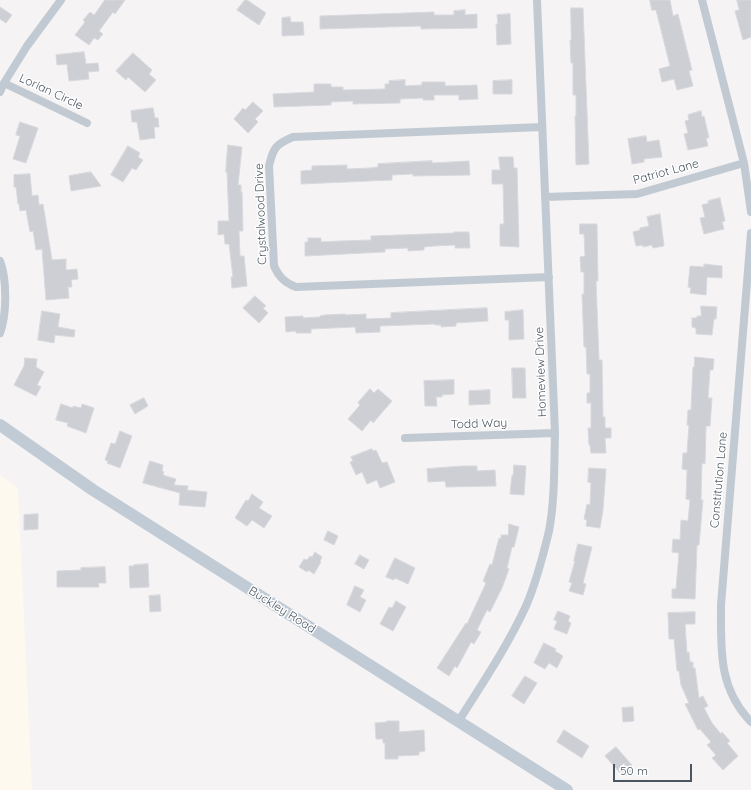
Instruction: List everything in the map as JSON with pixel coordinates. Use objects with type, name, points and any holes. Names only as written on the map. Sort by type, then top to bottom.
[{"type":"street","points":[[0,92],[27,46],[61,0]]},
{"type":"street","name":"Homeview Drive","points":[[458,722],[506,645],[526,605],[537,574],[549,530],[553,500],[555,434],[537,0]]},
{"type":"street","points":[[702,0],[744,163],[751,212]]},
{"type":"street","name":"Lorian Circle","points":[[4,83],[87,123]]},
{"type":"street","name":"Crystalwood Drive","points":[[542,127],[293,137],[277,145],[272,153],[269,166],[274,266],[278,275],[287,284],[296,287],[549,277]]},
{"type":"street","name":"Patriot Lane","points":[[545,197],[637,194],[744,163]]},
{"type":"street","name":"Constitution Lane","points":[[751,233],[721,605],[721,640],[724,675],[733,698],[751,722]]},
{"type":"street","points":[[0,261],[3,269],[6,300],[0,333]]},
{"type":"street","name":"Buckley Road","points":[[0,425],[93,490],[567,790]]},
{"type":"street","name":"Todd Way","points":[[404,438],[555,434]]},
{"type":"shaded area","points":[[0,475],[18,488],[32,790],[0,790]]},
{"type":"building","points":[[105,0],[125,0],[115,14],[113,12],[99,31],[103,34],[98,40],[94,38],[89,45],[75,35],[85,22],[83,20],[90,12],[94,15]]},
{"type":"building","points":[[245,0],[266,13],[259,25],[237,10]]},
{"type":"building","points":[[650,0],[670,0],[673,16],[678,14],[692,70],[689,71],[693,86],[677,90],[674,79],[662,82],[659,69],[670,66],[656,10],[652,10]]},
{"type":"building","points":[[737,0],[751,0],[751,37],[743,40],[735,11],[739,10]]},
{"type":"building","points":[[0,7],[12,15],[6,23],[0,19]]},
{"type":"building","points":[[571,8],[583,8],[589,164],[576,165],[576,95],[573,95],[573,63],[571,63]]},
{"type":"building","points":[[465,10],[465,15],[477,14],[477,28],[421,29],[421,26],[320,29],[320,16],[434,12],[434,15],[454,15],[454,11]]},
{"type":"building","points":[[510,14],[511,44],[497,45],[497,15]]},
{"type":"building","points":[[290,17],[291,22],[303,22],[304,35],[282,36],[282,18]]},
{"type":"building","points":[[84,52],[86,64],[98,63],[99,71],[88,72],[89,79],[69,81],[67,64],[57,65],[56,55]]},
{"type":"building","points":[[133,53],[152,70],[149,74],[156,80],[145,92],[128,77],[126,80],[116,71]]},
{"type":"building","points":[[405,80],[405,86],[422,85],[422,82],[445,82],[445,86],[477,85],[478,99],[459,100],[459,95],[434,95],[434,100],[423,100],[423,98],[400,99],[400,103],[353,104],[353,101],[331,102],[331,105],[274,107],[273,94],[314,92],[314,84],[331,84],[331,87],[343,87],[343,90],[385,89],[385,84],[389,84],[389,81]]},
{"type":"building","points":[[512,80],[512,94],[493,94],[493,81]]},
{"type":"building","points":[[253,102],[263,111],[255,119],[258,122],[248,133],[234,119],[243,108],[245,110]]},
{"type":"building","points":[[153,108],[155,118],[158,118],[159,127],[154,127],[155,138],[140,140],[137,122],[132,122],[131,111]]},
{"type":"building","points":[[701,111],[702,117],[704,116],[709,138],[706,138],[708,146],[688,150],[684,134],[688,133],[685,121],[689,120],[688,115]]},
{"type":"building","points":[[20,122],[38,128],[26,163],[13,159],[20,136],[16,135]]},
{"type":"building","points":[[646,136],[647,142],[659,140],[662,157],[644,159],[644,162],[632,164],[628,139]]},
{"type":"building","points":[[228,145],[242,147],[238,185],[241,185],[242,192],[243,231],[239,231],[240,256],[244,256],[247,286],[232,288],[231,277],[233,277],[229,244],[225,244],[224,234],[218,235],[218,221],[229,221],[226,172]]},
{"type":"building","points":[[128,146],[140,153],[138,157],[143,160],[136,170],[132,168],[123,182],[111,175]]},
{"type":"building","points":[[499,157],[513,157],[514,168],[517,168],[519,247],[500,246],[500,224],[504,224],[503,184],[492,184],[492,170],[500,170]]},
{"type":"building","points":[[432,161],[432,163],[469,161],[470,175],[392,175],[392,180],[301,184],[301,171],[312,170],[312,166],[347,165],[347,169],[378,167],[378,164]]},
{"type":"building","points":[[91,172],[101,186],[71,191],[69,176]]},
{"type":"building","points":[[30,174],[32,196],[38,195],[39,205],[43,204],[52,260],[66,259],[66,270],[77,269],[78,279],[71,280],[72,287],[68,287],[69,298],[46,300],[42,249],[36,250],[33,231],[30,232],[26,210],[20,211],[16,187],[14,187],[14,175]]},
{"type":"building","points":[[720,198],[725,221],[722,222],[724,229],[704,234],[700,218],[705,217],[702,205],[709,203],[708,201]]},
{"type":"building","points":[[660,214],[664,246],[653,248],[652,245],[643,247],[643,245],[636,246],[633,232],[640,230],[640,228],[649,226],[647,217]]},
{"type":"building","points":[[580,224],[597,224],[598,281],[596,281],[599,360],[602,360],[603,417],[605,417],[605,428],[611,428],[611,438],[605,438],[606,453],[591,453],[589,445],[588,428],[591,428],[591,403],[587,403],[587,393],[590,393],[590,374],[587,374],[586,347],[584,347],[582,294],[584,294],[584,272],[581,272],[580,257],[585,256],[584,234],[580,234]]},
{"type":"building","points":[[469,232],[470,248],[455,248],[455,245],[434,246],[424,247],[424,250],[408,251],[408,248],[385,249],[385,252],[305,256],[305,242],[308,242],[308,238],[321,238],[321,242],[371,240],[371,236]]},
{"type":"building","points":[[704,264],[722,266],[722,278],[707,277],[706,295],[690,293],[691,288],[688,287],[690,266],[704,267]]},
{"type":"building","points":[[255,296],[266,306],[263,308],[268,313],[259,323],[243,308]]},
{"type":"building","points":[[701,306],[717,307],[712,335],[696,334],[696,328],[692,327],[692,318],[701,316]]},
{"type":"building","points":[[487,308],[488,321],[456,323],[456,326],[441,327],[441,325],[435,324],[380,326],[380,332],[356,333],[355,327],[311,329],[311,333],[296,333],[296,331],[286,332],[285,317],[303,316],[303,318],[320,317],[325,315],[366,314],[366,319],[391,318],[391,313]]},
{"type":"building","points":[[523,310],[524,339],[509,340],[509,320],[505,320],[505,312]]},
{"type":"building","points":[[42,311],[60,314],[58,327],[75,330],[74,337],[55,335],[54,343],[38,340]]},
{"type":"building","points":[[695,357],[714,359],[713,370],[710,370],[708,398],[712,398],[710,426],[706,426],[705,464],[702,463],[701,500],[703,500],[699,545],[697,545],[695,599],[672,598],[672,589],[676,589],[679,553],[672,552],[673,539],[680,540],[681,520],[688,521],[690,500],[686,499],[687,470],[682,469],[683,453],[687,453],[689,425],[687,425],[688,410],[691,410],[693,367]]},
{"type":"building","points":[[25,358],[37,359],[36,367],[44,372],[37,385],[41,387],[36,396],[14,385],[24,366]]},
{"type":"building","points":[[512,368],[525,368],[526,398],[513,398]]},
{"type":"building","points":[[454,380],[454,394],[436,397],[437,406],[425,406],[424,381]]},
{"type":"building","points":[[370,389],[374,393],[378,389],[392,401],[373,423],[371,420],[362,431],[348,419],[360,405],[358,403]]},
{"type":"building","points":[[490,390],[490,404],[469,405],[469,391]]},
{"type":"building","points":[[144,398],[148,406],[135,414],[130,405]]},
{"type":"building","points":[[61,404],[73,408],[73,406],[81,408],[82,404],[94,408],[86,433],[67,426],[68,423],[56,420]]},
{"type":"building","points":[[120,431],[132,436],[120,468],[107,463],[108,461],[105,460],[111,443],[115,444]]},
{"type":"building","points":[[372,449],[373,451],[376,450],[382,463],[387,462],[395,482],[380,488],[377,480],[367,484],[362,472],[356,475],[350,462],[353,461],[351,457]]},
{"type":"building","points":[[150,461],[163,465],[163,475],[176,479],[174,485],[188,486],[187,490],[207,492],[205,507],[179,505],[180,493],[143,483]]},
{"type":"building","points":[[514,465],[526,466],[524,495],[510,494]]},
{"type":"building","points":[[477,466],[477,471],[495,470],[496,486],[446,487],[445,481],[428,482],[427,469]]},
{"type":"building","points":[[589,468],[606,469],[600,528],[586,526],[587,520],[584,519],[587,504],[590,505],[591,483],[588,482]]},
{"type":"building","points":[[252,494],[263,502],[259,508],[272,516],[264,528],[252,520],[247,526],[235,518],[246,500],[248,501]]},
{"type":"building","points":[[38,514],[38,529],[24,530],[24,515]]},
{"type":"building","points":[[509,524],[519,527],[507,568],[509,569],[502,588],[490,612],[487,610],[477,630],[481,632],[474,644],[471,642],[457,668],[455,666],[449,676],[437,668],[466,623],[467,624],[486,583],[483,581],[490,564],[492,565],[499,538],[501,539],[501,535],[508,535]]},
{"type":"building","points":[[328,531],[338,536],[334,545],[324,540]]},
{"type":"building","points":[[578,544],[592,547],[583,583],[586,584],[583,595],[569,591],[572,583],[569,582]]},
{"type":"building","points":[[315,552],[322,557],[321,562],[314,574],[299,567],[304,559],[307,560],[310,556],[312,557]]},
{"type":"building","points":[[360,555],[369,560],[364,569],[355,564]]},
{"type":"building","points":[[395,558],[415,568],[408,584],[395,578],[394,580],[386,577]]},
{"type":"building","points":[[148,564],[149,587],[130,588],[129,566]]},
{"type":"building","points":[[105,567],[106,583],[98,583],[99,587],[57,587],[57,571]]},
{"type":"building","points":[[355,586],[364,590],[360,597],[366,600],[360,612],[347,605]]},
{"type":"building","points":[[160,595],[161,611],[150,612],[149,596]]},
{"type":"building","points":[[396,601],[406,607],[393,631],[380,624],[389,607],[392,608]]},
{"type":"building","points":[[558,611],[570,616],[568,621],[571,623],[567,634],[554,629],[557,621],[554,620]]},
{"type":"building","points":[[695,612],[695,624],[685,624],[687,653],[689,652],[690,662],[693,662],[693,668],[695,668],[699,698],[703,696],[708,706],[704,708],[712,723],[721,734],[722,732],[730,741],[727,743],[738,756],[723,770],[712,758],[716,755],[707,745],[711,742],[700,729],[698,730],[685,704],[689,703],[681,685],[679,671],[677,671],[674,639],[669,639],[668,613]]},
{"type":"building","points":[[544,643],[556,649],[555,651],[563,656],[557,668],[549,663],[545,669],[534,663]]},
{"type":"building","points":[[525,676],[537,683],[524,704],[512,696]]},
{"type":"building","points":[[633,707],[634,721],[623,722],[622,708]]},
{"type":"building","points":[[399,721],[399,732],[424,730],[425,751],[419,752],[419,755],[398,756],[398,759],[385,759],[385,743],[383,743],[383,739],[376,739],[375,723]]},
{"type":"building","points":[[564,730],[589,746],[582,758],[557,742]]},
{"type":"building","points":[[616,747],[632,765],[631,766],[633,769],[626,776],[623,773],[621,774],[605,756]]}]
